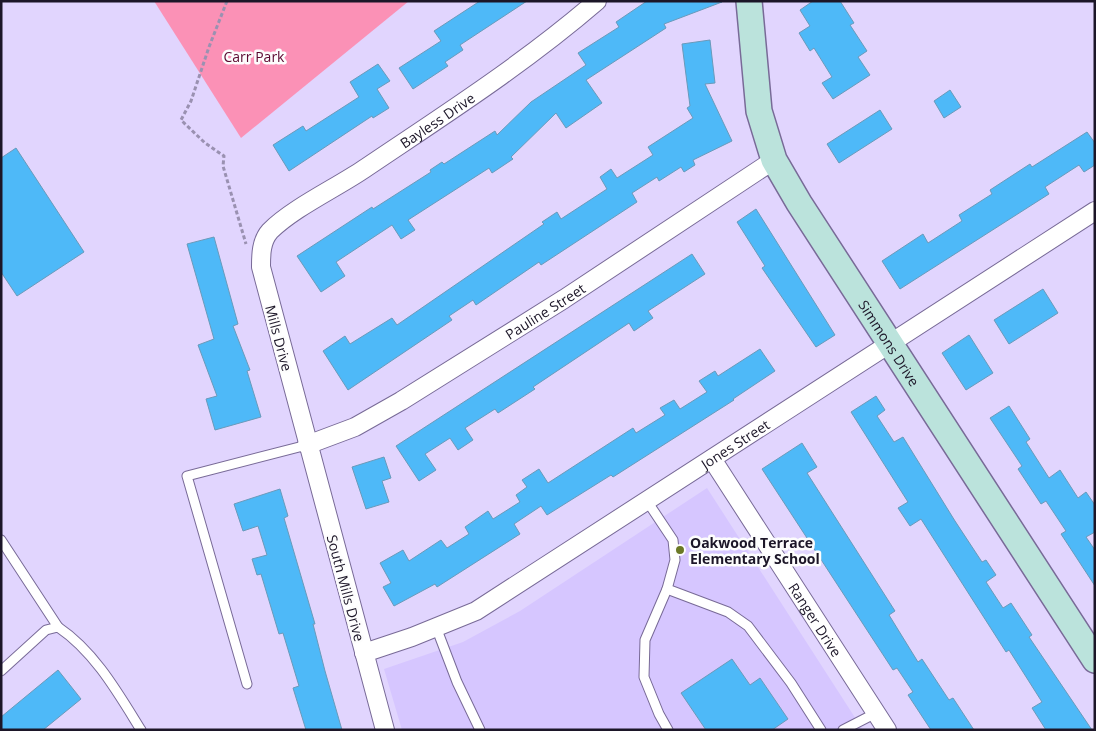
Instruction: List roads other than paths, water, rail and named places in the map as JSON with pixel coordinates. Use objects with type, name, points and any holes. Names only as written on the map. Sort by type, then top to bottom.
[{"type":"street","name":"Bayless Drive","points":[[270,232],[279,223],[349,179],[501,77],[557,36],[597,1]]},
{"type":"street","name":"Simmons Drive","points":[[749,1],[759,111],[774,160],[799,203],[891,342],[1095,660]]},
{"type":"street","name":"Pauline Street","points":[[307,445],[355,426],[401,401],[564,299],[774,160]]},
{"type":"street","name":"Jones Street","points":[[364,653],[476,611],[1095,212]]},
{"type":"street","name":"Mills Drive","points":[[270,232],[261,251],[261,267],[307,445]]},
{"type":"street","name":"South Mills Drive","points":[[307,445],[385,730]]},
{"type":"street","name":"Ranger Drive","points":[[712,459],[887,730]]},
{"type":"lane","points":[[247,684],[187,476],[307,445]]},
{"type":"lane","points":[[647,501],[673,540],[675,560],[667,590],[645,640],[644,678],[668,730]]},
{"type":"lane","points":[[1,540],[58,627],[70,635],[108,676],[142,730]]},
{"type":"lane","points":[[667,590],[728,612],[748,626],[791,683],[821,730]]},
{"type":"lane","points":[[1,672],[46,630],[58,627]]},
{"type":"lane","points":[[436,627],[457,682],[480,730]]},
{"type":"lane","points":[[843,730],[876,713]]},
{"type":"place","name":"Oakwood Terrace Elementary School","points":[[680,550]]},
{"type":"park label","name":"Carr Park","points":[[254,56]]}]
